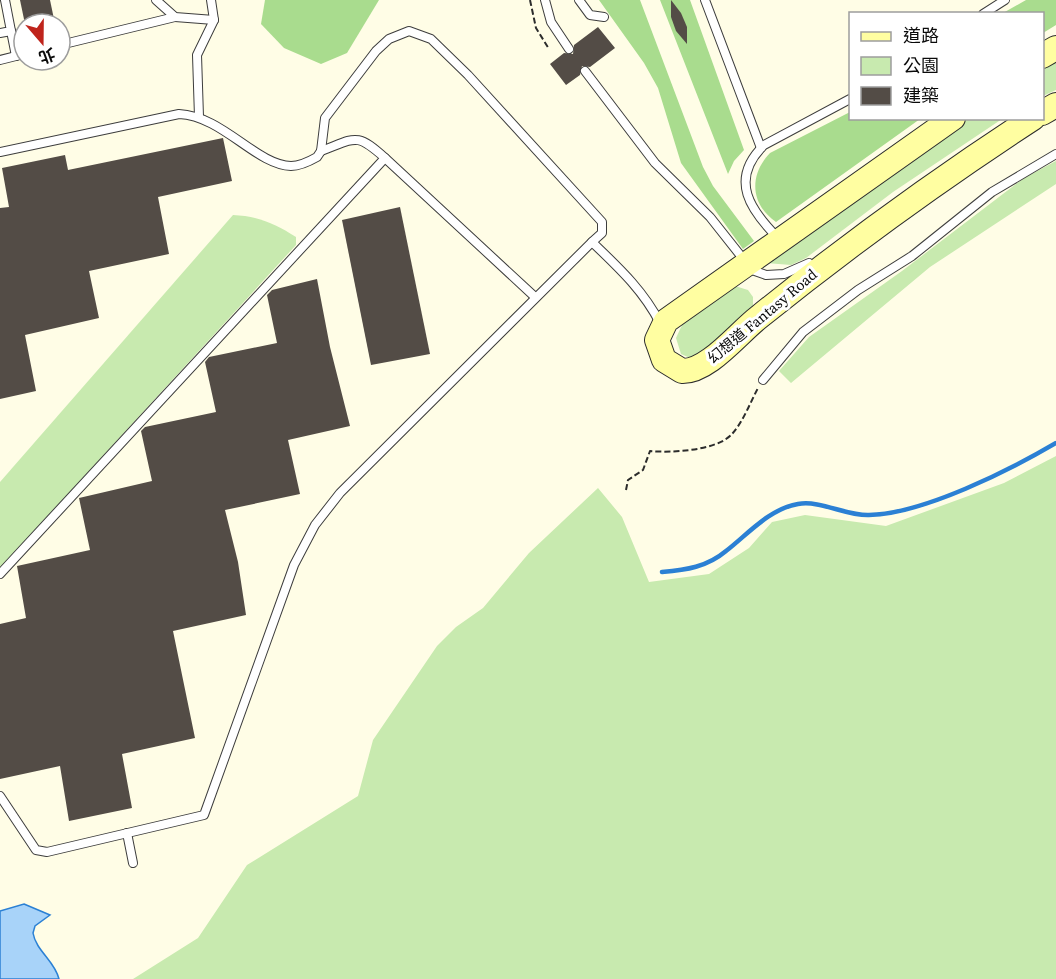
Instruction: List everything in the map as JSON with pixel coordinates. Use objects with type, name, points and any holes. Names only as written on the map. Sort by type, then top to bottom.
[{"type":"main road","points":[[1044,111],[1056,102]]},
{"type":"main road","points":[[662,326],[672,316],[782,241],[950,120]]},
{"type":"main road","name":"幻想道 Fantasy Road","points":[[662,326],[658,347],[669,365],[682,371],[703,367],[753,322],[852,243],[967,161],[1030,120]]},
{"type":"lane","points":[[0,33],[11,31],[5,0]]},
{"type":"lane","points":[[156,0],[175,17]]},
{"type":"lane","points":[[199,117],[197,55],[214,20],[211,0]]},
{"type":"lane","points":[[546,0],[551,22],[569,49]]},
{"type":"lane","points":[[579,0],[590,15],[604,17]]},
{"type":"lane","points":[[705,0],[760,148]]},
{"type":"lane","points":[[986,12],[1005,0]]},
{"type":"lane","points":[[72,42],[175,17],[214,20]]},
{"type":"lane","points":[[0,152],[179,114],[199,117],[278,164],[293,166],[302,164],[317,157],[321,151],[325,118],[376,51],[388,39],[409,31],[431,39],[468,75],[602,222],[602,233],[340,493],[315,525],[294,565],[204,815],[47,852],[36,850],[0,795]]},
{"type":"lane","points":[[585,71],[655,163],[710,217],[746,265],[758,273],[784,274],[805,267],[821,254]]},
{"type":"lane","points":[[782,241],[758,218],[747,196],[747,172],[760,148],[849,100]]},
{"type":"lane","points":[[321,151],[356,138],[365,140],[535,297]]},
{"type":"lane","points":[[763,380],[811,326],[858,290],[912,256],[992,192],[1056,154]]},
{"type":"lane","points":[[0,574],[385,158]]},
{"type":"lane","points":[[592,242],[636,285],[648,300],[662,326]]},
{"type":"lane","points":[[127,833],[132,863]]},
{"type":"path","points":[[530,0],[536,28],[549,49]]},
{"type":"path","points":[[626,490],[628,480],[643,470],[650,451],[675,453],[731,435],[763,380]]},
{"type":"green space","points":[[265,0],[379,0],[347,53],[321,64],[284,48],[261,24]]},
{"type":"green space","points":[[599,0],[640,0],[703,167],[713,186],[754,241],[743,249],[681,163],[658,88],[644,63]]},
{"type":"green space","points":[[660,0],[690,0],[744,150],[734,161],[728,174]]},
{"type":"green space","points":[[1026,0],[1056,0],[1056,25],[1044,32],[1044,12],[1005,12]]},
{"type":"green space","points":[[1056,58],[1056,90],[1044,96],[1044,65]]},
{"type":"green space","points":[[849,113],[849,120],[919,120],[776,222],[761,207],[755,189],[758,171],[770,153]]},
{"type":"green space","points":[[967,120],[1001,120],[893,192],[806,258],[791,265],[766,263]]},
{"type":"green space","points":[[1056,161],[1056,184],[930,267],[791,383],[779,371],[809,337],[902,271],[1024,178]]},
{"type":"green space","points":[[233,215],[258,219],[273,225],[296,237],[296,245],[0,568],[0,482]]},
{"type":"green space","points":[[735,286],[748,290],[753,297],[753,307],[699,356],[690,358],[681,354],[676,338],[683,323]]},
{"type":"green space","points":[[1056,456],[1056,979],[133,979],[198,938],[247,865],[358,796],[373,740],[437,646],[456,627],[483,608],[529,553],[598,488],[622,517],[649,582],[709,574],[749,548],[772,522],[805,515],[886,526],[1004,483]]},
{"type":"water","points":[[24,904],[50,915],[35,926],[33,933],[59,979],[0,979],[0,911]]},
{"type":"building","points":[[20,0],[50,0],[52,12],[22,12]]},
{"type":"building","points":[[671,0],[681,13],[687,27],[687,44],[676,31],[671,17]]},
{"type":"building","points":[[598,27],[615,48],[590,67],[582,66],[580,75],[566,85],[550,64],[564,53],[573,54],[574,45]]},
{"type":"building","points":[[223,138],[232,181],[158,197],[169,254],[89,271],[99,318],[25,335],[36,391],[0,399],[0,208],[9,207],[2,168],[65,155],[68,170]]},
{"type":"building","points":[[400,207],[430,354],[371,365],[342,220]]},
{"type":"building","points":[[317,279],[330,347],[350,426],[288,440],[300,494],[225,510],[238,562],[246,615],[173,631],[195,738],[122,754],[132,808],[69,821],[60,766],[0,779],[0,624],[26,618],[17,566],[90,550],[79,498],[152,481],[141,431],[145,427],[216,412],[205,362],[209,357],[277,343],[267,295],[272,290]]},
{"type":"waterway","points":[[662,572],[688,569],[711,561],[768,517],[787,507],[807,503],[860,515],[891,513],[966,489],[1015,466],[1056,443]]}]
